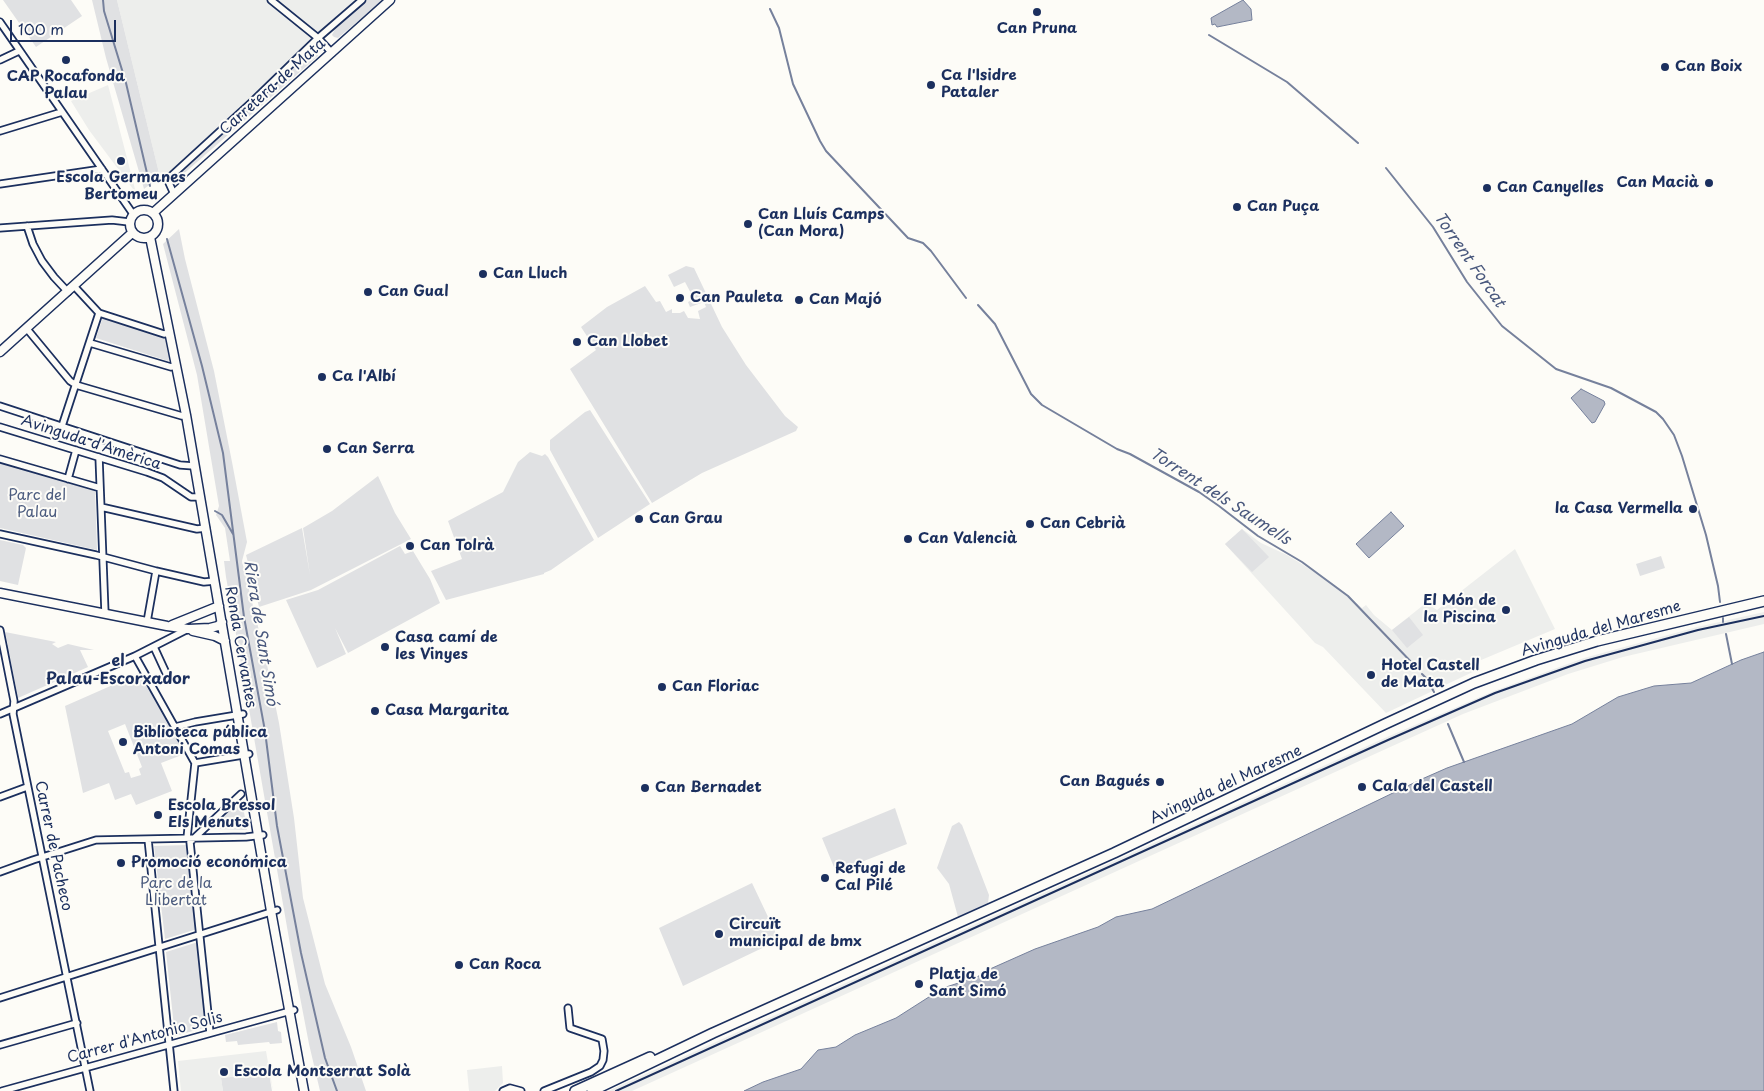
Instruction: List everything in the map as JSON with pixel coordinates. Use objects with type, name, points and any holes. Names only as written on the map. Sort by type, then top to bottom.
[{"type":"main road","name":"Avinguda del Maresme","points":[[592,1091],[714,1033],[1114,853],[1474,683],[1536,660],[1597,641],[1764,601]]},
{"type":"main road","name":"Avinguda del Maresme","points":[[575,1091],[692,1040],[714,1033]]},
{"type":"street","points":[[271,0],[318,38],[332,53]]},
{"type":"street","name":"Carretera de Mata","points":[[174,194],[169,183],[170,177],[260,95],[318,38],[362,0]]},
{"type":"street","name":"Carretera de Mata","points":[[153,214],[390,0]]},
{"type":"street","points":[[0,22],[133,214]]},
{"type":"street","points":[[0,60],[19,51]]},
{"type":"street","points":[[0,131],[62,112]]},
{"type":"street","points":[[0,184],[102,169]]},
{"type":"street","points":[[142,210],[153,214],[158,221],[158,228],[155,234],[150,237],[140,238],[132,233],[129,222],[133,214],[142,210]]},
{"type":"street","points":[[0,228],[112,220],[129,222]]},
{"type":"street","points":[[27,226],[33,244],[54,278],[71,289],[99,313],[164,334],[169,333]]},
{"type":"street","points":[[0,352],[132,233]]},
{"type":"street","name":"Ronda Cervantes","points":[[150,237],[186,415],[225,640],[240,714],[292,1011],[304,1091]]},
{"type":"street","points":[[62,426],[99,313]]},
{"type":"street","points":[[27,329],[70,381],[76,385],[182,416],[186,415]]},
{"type":"street","points":[[90,343],[171,367],[175,366]]},
{"type":"street","name":"Avinguda d'Amèrica","points":[[0,406],[180,465],[194,466]]},
{"type":"street","name":"Avinguda d'Amèrica","points":[[0,427],[163,478],[191,497],[200,498]]},
{"type":"street","points":[[68,479],[76,450]]},
{"type":"street","points":[[99,457],[104,613]]},
{"type":"street","points":[[0,459],[100,488]]},
{"type":"street","points":[[101,506],[197,529],[206,528]]},
{"type":"street","points":[[0,534],[204,582],[215,581]]},
{"type":"street","points":[[147,622],[156,571]]},
{"type":"street","points":[[0,593],[188,629],[225,640]]},
{"type":"street","points":[[167,626],[219,606]]},
{"type":"street","points":[[0,714],[135,656],[188,629],[218,626],[222,622]]},
{"type":"street","name":"Carrer de Pacheco","points":[[0,630],[14,701],[13,714],[27,786],[90,1091]]},
{"type":"street","points":[[154,647],[166,672]]},
{"type":"street","points":[[135,656],[195,763],[190,842],[210,1033]]},
{"type":"street","points":[[175,728],[240,714]]},
{"type":"street","points":[[195,763],[247,754]]},
{"type":"street","points":[[0,797],[27,786]]},
{"type":"street","points":[[191,838],[241,794]]},
{"type":"street","points":[[0,872],[96,840],[261,835]]},
{"type":"street","points":[[148,839],[174,1091]]},
{"type":"street","points":[[0,998],[274,910]]},
{"type":"street","points":[[544,1091],[596,1069],[603,1060],[602,1039],[570,1028],[568,1008]]},
{"type":"street","name":"Carrer d'Antonio Solis","points":[[2,1091],[292,1011]]},
{"type":"street","points":[[0,1045],[77,1023]]},
{"type":"street","points":[[503,1091],[510,1088],[521,1091]]},
{"type":"shaded area","points":[[117,0],[362,0],[170,177],[158,178],[159,173]]},
{"type":"shaded area","points":[[1243,0],[1251,9],[1252,20],[1217,27],[1215,24],[1212,25],[1211,18]]},
{"type":"shaded area","name":"Escola Germanes Bertomeu","points":[[108,85],[136,193],[89,130],[71,101]]},
{"type":"shaded area","points":[[1581,389],[1604,401],[1605,404],[1595,422],[1592,423],[1571,398]]},
{"type":"shaded area","points":[[1391,512],[1404,526],[1369,558],[1356,544]]},
{"type":"shaded area","points":[[1242,529],[1261,543],[1287,555],[1321,576],[1339,588],[1362,608],[1366,605],[1374,615],[1392,630],[1426,603],[1437,610],[1515,549],[1555,629],[1474,663],[1477,670],[1386,713],[1323,647],[1315,643],[1225,544]]},
{"type":"shaded area","points":[[1764,612],[1764,624],[1623,657],[1568,674],[1463,714],[632,1091],[608,1091],[1387,737],[1494,691],[1584,658],[1697,627]]},
{"type":"shaded area","points":[[1764,652],[1764,1091],[744,1091],[763,1082],[801,1069],[818,1050],[836,1047],[855,1035],[896,1018],[943,988],[977,977],[990,969],[1035,949],[1098,927],[1116,917],[1152,909],[1447,768],[1572,724],[1618,697],[1654,686],[1691,683],[1741,660]]},
{"type":"shaded area","name":"Escola Montserrat Solà","points":[[266,1051],[273,1091],[269,1073],[221,1078],[223,1091],[181,1091],[178,1061]]},
{"type":"shaded area","points":[[502,1066],[503,1083],[495,1091],[469,1091],[467,1070]]},
{"type":"green space","points":[[3,0],[71,0],[82,16],[36,47]]},
{"type":"green space","points":[[92,0],[117,0],[159,173],[158,178],[144,189],[106,58]]},
{"type":"green space","points":[[367,0],[383,0],[338,38],[334,37],[332,35],[336,27]]},
{"type":"green space","points":[[315,51],[318,53],[318,56],[180,177],[177,174],[311,52]]},
{"type":"green space","points":[[179,229],[214,371],[247,542],[242,561],[279,723],[294,818],[303,898],[325,984],[351,1047],[366,1091],[320,1091],[309,1044],[226,577],[224,561],[230,561],[225,528],[216,515],[219,506],[197,375],[163,244]]},
{"type":"green space","points":[[686,266],[694,268],[722,327],[746,365],[785,416],[798,427],[796,431],[702,473],[652,503],[570,369],[596,350],[581,327],[607,307],[645,286],[656,302],[660,301],[666,312],[672,309],[672,313],[684,311],[688,318],[700,319],[698,311],[706,307],[704,302],[690,307],[688,302],[694,299],[685,282],[674,287],[668,275]]},
{"type":"green space","points":[[103,317],[166,337],[171,358],[168,361],[96,338]]},
{"type":"green space","points":[[590,410],[650,504],[598,538],[550,450],[550,440]]},
{"type":"green space","points":[[530,452],[542,456],[545,454],[548,457],[594,540],[544,574],[446,600],[431,571],[462,559],[448,521],[503,492],[518,462]]},
{"type":"green space","name":"Parc del Palau","points":[[0,460],[95,488],[97,550],[0,528]]},
{"type":"green space","points":[[378,476],[395,513],[411,539],[311,590],[259,607],[246,555],[302,528],[310,575],[303,528],[332,511]]},
{"type":"green space","points":[[1242,529],[1269,557],[1252,572],[1225,544]]},
{"type":"green space","points":[[0,540],[23,545],[26,548],[18,585],[0,581]]},
{"type":"green space","points":[[400,546],[405,554],[413,551],[430,579],[440,603],[348,653],[335,628],[346,654],[317,668],[286,600],[318,590]]},
{"type":"green space","points":[[1661,556],[1665,568],[1640,576],[1636,564]]},
{"type":"green space","points":[[1409,617],[1423,635],[1407,648],[1392,630]]},
{"type":"green space","points":[[5,632],[56,642],[52,644],[58,648],[68,644],[94,650],[80,650],[88,667],[18,698],[9,652],[0,650],[0,643],[8,645]]},
{"type":"green space","points":[[140,673],[187,753],[161,763],[172,791],[136,805],[131,794],[115,800],[109,783],[83,793],[65,706]],"holes":[[[125,724],[142,767],[139,769],[141,775],[131,778],[129,772],[125,773],[108,731]]]},
{"type":"green space","points":[[240,799],[242,800],[247,830],[211,829],[210,826]]},
{"type":"green space","points":[[895,808],[907,844],[836,872],[822,838]]},
{"type":"green space","points":[[959,822],[962,825],[989,895],[988,903],[958,917],[949,884],[937,868],[952,826]]},
{"type":"green space","name":"Parc de la Llibertat","points":[[187,845],[197,929],[165,939],[154,846]]},
{"type":"green space","name":"Circuït municipal de bmx","points":[[752,883],[779,940],[683,986],[659,928]]},
{"type":"green space","name":"Parc de la Llibertat","points":[[198,942],[207,1027],[175,1036],[166,952]]},
{"type":"green space","points":[[277,1022],[278,1031],[281,1032],[282,1043],[270,1044],[269,1042],[238,1045],[237,1041],[226,1042],[225,1035]]},
{"type":"green space","points":[[269,1073],[272,1091],[223,1091],[221,1078]]},
{"type":"waterway","name":"Riera de Sant Simó","points":[[103,0],[104,11],[126,83],[150,186]]},
{"type":"waterway","name":"Torrent dels Saumells","points":[[770,9],[779,28],[793,84],[826,151],[908,238],[923,243],[931,251],[966,298]]},
{"type":"waterway","name":"Torrent Forcat","points":[[1209,35],[1287,82],[1358,143]]},
{"type":"waterway","name":"Torrent Forcat","points":[[1386,168],[1433,227],[1467,282],[1502,326],[1556,369],[1611,388],[1656,412],[1663,419],[1674,435],[1682,456],[1706,535],[1720,602]]},
{"type":"waterway","name":"Riera de Sant Simó","points":[[167,239],[202,366],[223,453],[244,617],[265,731],[277,826],[301,953],[325,1058],[337,1091]]},
{"type":"waterway","name":"Torrent dels Saumells","points":[[978,305],[995,324],[1031,394],[1042,405],[1117,449],[1130,454],[1199,492],[1258,536],[1302,562],[1348,596],[1416,667]]},
{"type":"waterway","points":[[215,511],[222,515],[233,534]]},
{"type":"waterway","name":"Torrent Forcat","points":[[1726,634],[1732,664]]},
{"type":"waterway","name":"Torrent dels Saumells","points":[[1422,674],[1434,692]]},
{"type":"waterway","points":[[1448,724],[1464,762]]},
{"type":"railway","points":[[616,1091],[1495,693],[1585,661],[1698,630],[1764,616]]},
{"type":"place","name":"Can Pruna","points":[[1037,12]]},
{"type":"place","name":"CAP Rocafonda Palau","points":[[66,60]]},
{"type":"place","name":"Can Boix","points":[[1665,67]]},
{"type":"place","name":"Ca l'Isidre Pataler","points":[[931,85]]},
{"type":"place","name":"Escola Germanes Bertomeu","points":[[121,161]]},
{"type":"place","name":"Can Macià","points":[[1709,183]]},
{"type":"place","name":"Can Canyelles","points":[[1487,188]]},
{"type":"place","name":"Can Puça","points":[[1237,207]]},
{"type":"place","name":"Can Lluís Camps (Can Mora)","points":[[748,224]]},
{"type":"place","name":"Can Lluch","points":[[483,274]]},
{"type":"place","name":"Can Gual","points":[[368,292]]},
{"type":"place","name":"Can Pauleta","points":[[680,298]]},
{"type":"place","name":"Can Majó","points":[[799,300]]},
{"type":"place","name":"Can Llobet","points":[[577,342]]},
{"type":"place","name":"Ca l'Albí","points":[[322,377]]},
{"type":"place","name":"Can Serra","points":[[327,449]]},
{"type":"place","name":"la Casa Vermella","points":[[1693,509]]},
{"type":"place","name":"Can Grau","points":[[639,519]]},
{"type":"place","name":"Can Cebrià","points":[[1030,524]]},
{"type":"place","name":"Can Valencià","points":[[908,539]]},
{"type":"place","name":"Can Tolrà","points":[[410,546]]},
{"type":"place","name":"El Món de la Piscina","points":[[1506,610]]},
{"type":"place","name":"Casa camí de les Vinyes","points":[[385,647]]},
{"type":"place","name":"Hotel Castell de Mata","points":[[1371,675]]},
{"type":"place","name":"Can Floriac","points":[[662,687]]},
{"type":"place","name":"Casa Margarita","points":[[375,711]]},
{"type":"place","name":"Biblioteca pública Antoni Comas","points":[[123,742]]},
{"type":"place","name":"Can Bagués","points":[[1160,782]]},
{"type":"place","name":"Cala del Castell","points":[[1362,787]]},
{"type":"place","name":"Can Bernadet","points":[[645,788]]},
{"type":"place","name":"Escola Bressol Els Menuts","points":[[158,815]]},
{"type":"place","name":"Promoció económica","points":[[121,863]]},
{"type":"place","name":"Refugi de Cal Pilé","points":[[825,878]]},
{"type":"place","name":"Circuït municipal de bmx","points":[[719,934]]},
{"type":"place","name":"Can Roca","points":[[459,965]]},
{"type":"place","name":"Platja de Sant Simó","points":[[919,984]]},
{"type":"place","name":"Escola Montserrat Solà","points":[[224,1072]]},
{"type":"district","name":"el Palau-Escorxador","points":[[118,671]]}]
